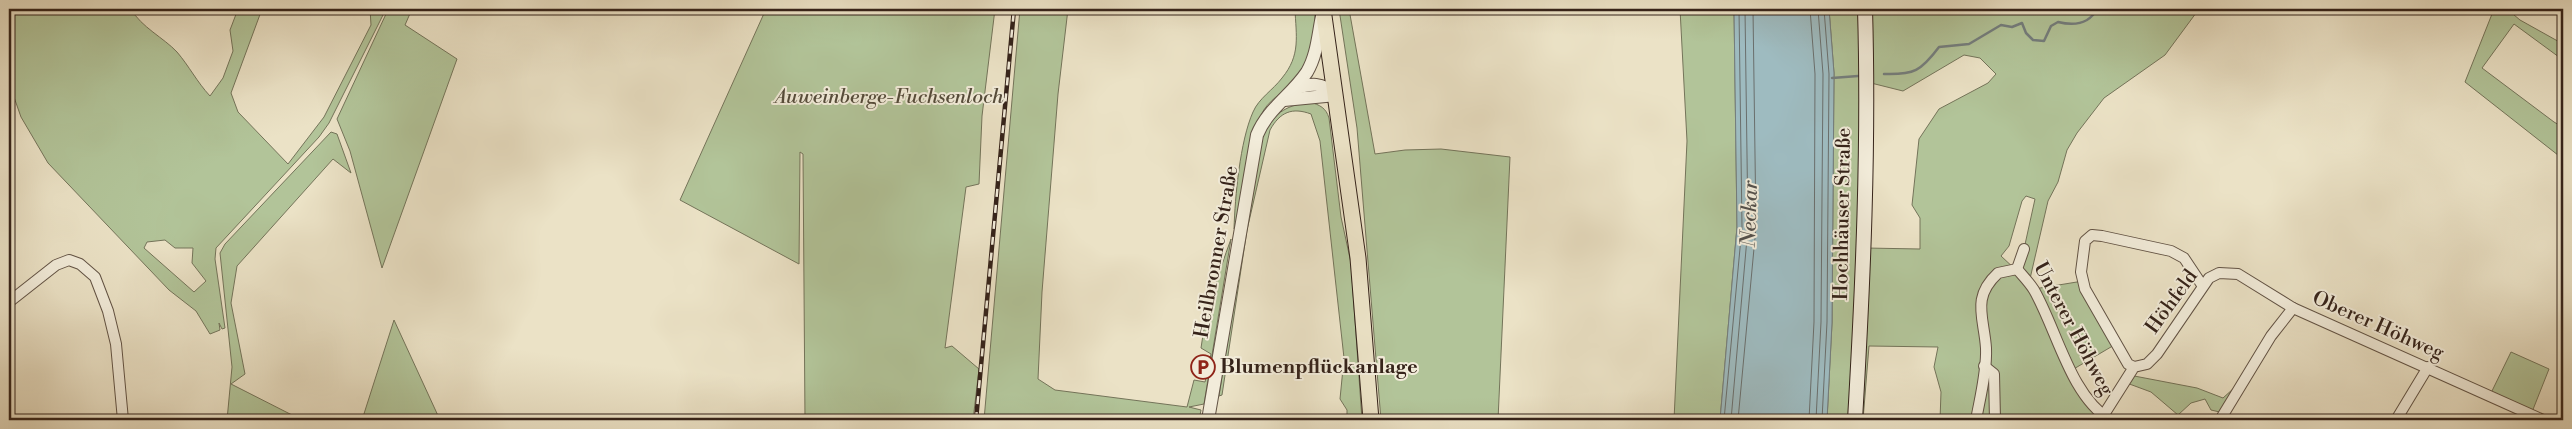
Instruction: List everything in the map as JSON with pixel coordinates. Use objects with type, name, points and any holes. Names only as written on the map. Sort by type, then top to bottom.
[{"type":"main road","points":[[1323,9],[1358,258],[1371,420]]},
{"type":"main road","name":"Hochhäuser Straße","points":[[1855,420],[1867,70],[1865,9]]},
{"type":"street","name":"Heilbronner Straße","points":[[1208,420],[1257,135],[1270,111],[1284,100],[1308,70],[1314,56],[1323,9]]},
{"type":"street","points":[[1294,88],[1318,84],[1328,87],[1336,94]]},
{"type":"street","points":[[1284,100],[1336,94]]},
{"type":"street","points":[[2134,368],[2128,364],[2085,288],[2081,272],[2085,241],[2092,235],[2102,236],[2171,251],[2184,258],[2202,285]]},
{"type":"street","name":"Unterer Höhweg","points":[[2024,249],[2017,269],[2033,289],[2077,381],[2095,409],[2107,418]]},
{"type":"street","points":[[9,302],[56,265],[69,260],[80,264],[95,277],[108,311],[116,344],[123,420]]},
{"type":"street","points":[[1976,420],[1986,348],[1982,326],[1981,302],[1983,291],[1990,280],[1998,273],[2017,269]]},
{"type":"street","name":"Höhfeld","points":[[2107,418],[2134,368],[2147,364],[2156,354],[2202,285],[2219,273],[2238,274],[2293,308]]},
{"type":"street","name":"Oberer Höhweg","points":[[2220,420],[2271,336],[2293,308],[2543,420]]},
{"type":"street","points":[[1984,366],[1994,374],[1995,420]]},
{"type":"street","points":[[2396,420],[2428,367]]},
{"type":"green space","points":[[9,9],[131,9],[147,27],[177,52],[210,96],[223,78],[233,51],[230,30],[238,9],[262,9],[231,93],[238,112],[288,164],[324,117],[371,25],[370,9],[380,9],[384,12],[386,9],[412,9],[405,25],[457,59],[382,268],[350,151],[337,119],[386,14],[384,13],[329,123],[319,137],[216,248],[215,259],[225,328],[222,329],[219,323],[220,330],[210,334],[196,311],[169,290],[48,163],[21,117],[9,83]],"holes":[[[165,240],[175,248],[193,248],[192,263],[206,281],[194,292],[144,248],[147,242]]]},
{"type":"green space","name":"Auweinberge-Fuchsenloch","points":[[766,9],[995,9],[982,116],[979,184],[966,187],[945,348],[952,346],[979,369],[973,420],[805,420],[803,154],[800,152],[799,264],[680,200]]},
{"type":"green space","points":[[1020,9],[1068,9],[1058,94],[1042,292],[1038,379],[1055,390],[1187,407],[1194,380],[1205,382],[1211,354],[1201,348],[1203,334],[1213,292],[1231,239],[1204,404],[1189,407],[1201,410],[1199,420],[984,420]]},
{"type":"green space","points":[[1295,9],[1315,9],[1315,30],[1312,49],[1300,74],[1267,105],[1261,115],[1251,142],[1237,227],[1234,229],[1239,169],[1248,124],[1262,98],[1282,78],[1292,61],[1296,45]]},
{"type":"green space","points":[[1339,9],[1349,9],[1375,154],[1405,150],[1441,149],[1510,157],[1498,420],[1381,420],[1357,128]]},
{"type":"green space","points":[[1680,9],[1734,9],[1737,227],[1720,420],[1674,420],[1687,141]]},
{"type":"green space","points":[[1829,9],[2199,9],[2165,55],[2104,98],[2077,133],[2067,150],[2058,182],[2048,201],[2029,283],[2034,289],[2083,281],[2116,344],[2072,370],[2103,416],[2118,420],[1940,420],[1941,392],[1934,367],[1938,347],[1869,346],[1863,420],[1860,420],[1866,248],[1920,249],[1920,218],[1912,205],[1919,139],[1939,109],[1988,83],[1996,74],[1980,58],[1964,55],[1903,91],[1871,83],[1859,183],[1850,420],[1827,420],[1832,323],[1834,73]],"holes":[[[2026,196],[2035,199],[2024,249],[2016,270],[2001,256],[2009,246],[2022,201]]]},
{"type":"green space","points":[[2494,9],[2507,9],[2520,20],[2563,44],[2563,60],[2514,24],[2482,68],[2554,122],[2559,125],[2563,120],[2563,159],[2465,82]]},
{"type":"green space","points":[[1310,102],[1322,107],[1329,118],[1341,217],[1351,263],[1362,420],[1347,420],[1347,410],[1340,399],[1344,358],[1320,141],[1311,114],[1304,112],[1292,111],[1282,115],[1270,130],[1247,230],[1222,395],[1219,396],[1245,230],[1264,130],[1273,118],[1283,110]]},
{"type":"green space","points":[[331,132],[337,134],[351,173],[333,159],[237,266],[231,303],[245,374],[231,384],[294,416],[292,420],[227,420],[232,367],[220,253],[225,244]]},
{"type":"green space","points":[[394,320],[440,420],[362,420]]},
{"type":"green space","points":[[2511,352],[2549,369],[2532,412],[2491,393]]},
{"type":"green space","points":[[2129,375],[2197,388],[2223,398],[2244,379],[2224,413],[2211,410],[2205,399],[2191,403],[2178,415],[2151,392],[2124,382]]},
{"type":"water","name":"Neckar","points":[[1734,9],[1829,9],[1834,73],[1832,323],[1827,420],[1720,420],[1737,227]]},
{"type":"waterway","points":[[1884,74],[1903,74],[1916,70],[1939,47],[1969,44],[2001,25],[2012,27],[2022,23],[2026,33],[2033,40],[2044,41],[2051,26],[2058,22],[2080,23],[2090,18],[2097,9]]},
{"type":"waterway","points":[[1832,78],[1858,76]]},
{"type":"railway","points":[[976,420],[1014,9]]},
{"type":"place","name":"Blumenpflückanlage","points":[[1203,367]]}]
